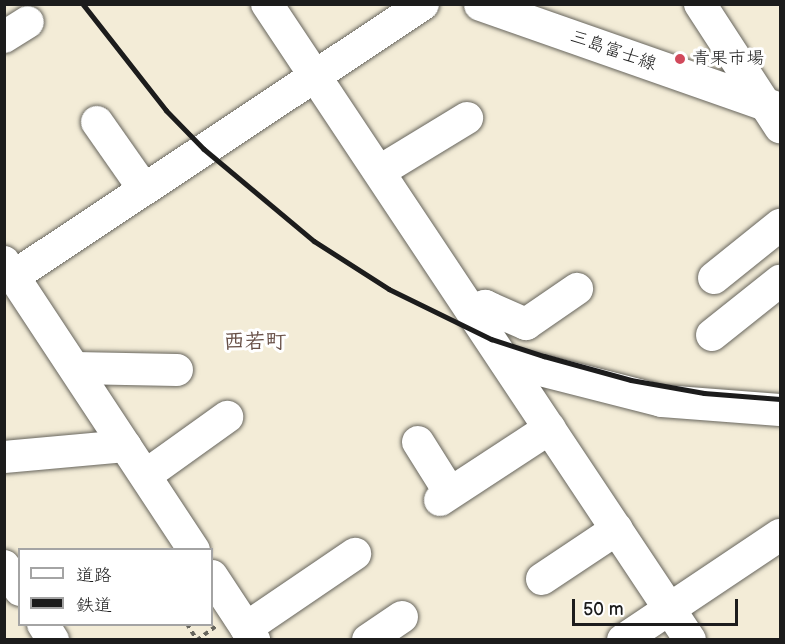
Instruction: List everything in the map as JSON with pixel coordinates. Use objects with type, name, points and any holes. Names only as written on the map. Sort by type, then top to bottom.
[{"type":"main road","name":"三島富士線","points":[[480,4],[775,113]]},
{"type":"street","points":[[267,4],[690,639]]},
{"type":"street","points":[[193,548],[9,269],[144,189],[423,4]]},
{"type":"street","points":[[700,4],[775,113]]},
{"type":"street","points":[[380,171],[467,118]]},
{"type":"street","points":[[97,122],[144,189]]},
{"type":"street","points":[[714,278],[780,225]]},
{"type":"street","points":[[712,335],[780,281]]},
{"type":"street","points":[[472,310],[485,306],[526,324],[577,289]]},
{"type":"street","points":[[505,361],[662,401],[780,410]]},
{"type":"street","points":[[75,368],[177,370]]},
{"type":"street","points":[[146,475],[227,417]]},
{"type":"street","points":[[418,442],[445,497],[549,428]]},
{"type":"street","points":[[4,457],[126,446]]},
{"type":"street","points":[[542,579],[617,529]]},
{"type":"street","points":[[623,639],[780,535]]},
{"type":"street","points":[[213,578],[250,634],[355,554]]},
{"type":"street","points":[[4,566],[18,587]]},
{"type":"street","points":[[368,639],[402,617]]},
{"type":"street","points":[[44,626],[53,639]]},
{"type":"path","points":[[188,626],[197,639]]},
{"type":"railway","points":[[83,4],[166,110],[204,149],[314,241],[389,289],[491,339],[544,356],[631,380],[704,393],[780,399]]},
{"type":"place","name":"青果市場","points":[[680,59]]},
{"type":"district","name":"西若町","points":[[255,342]]}]
